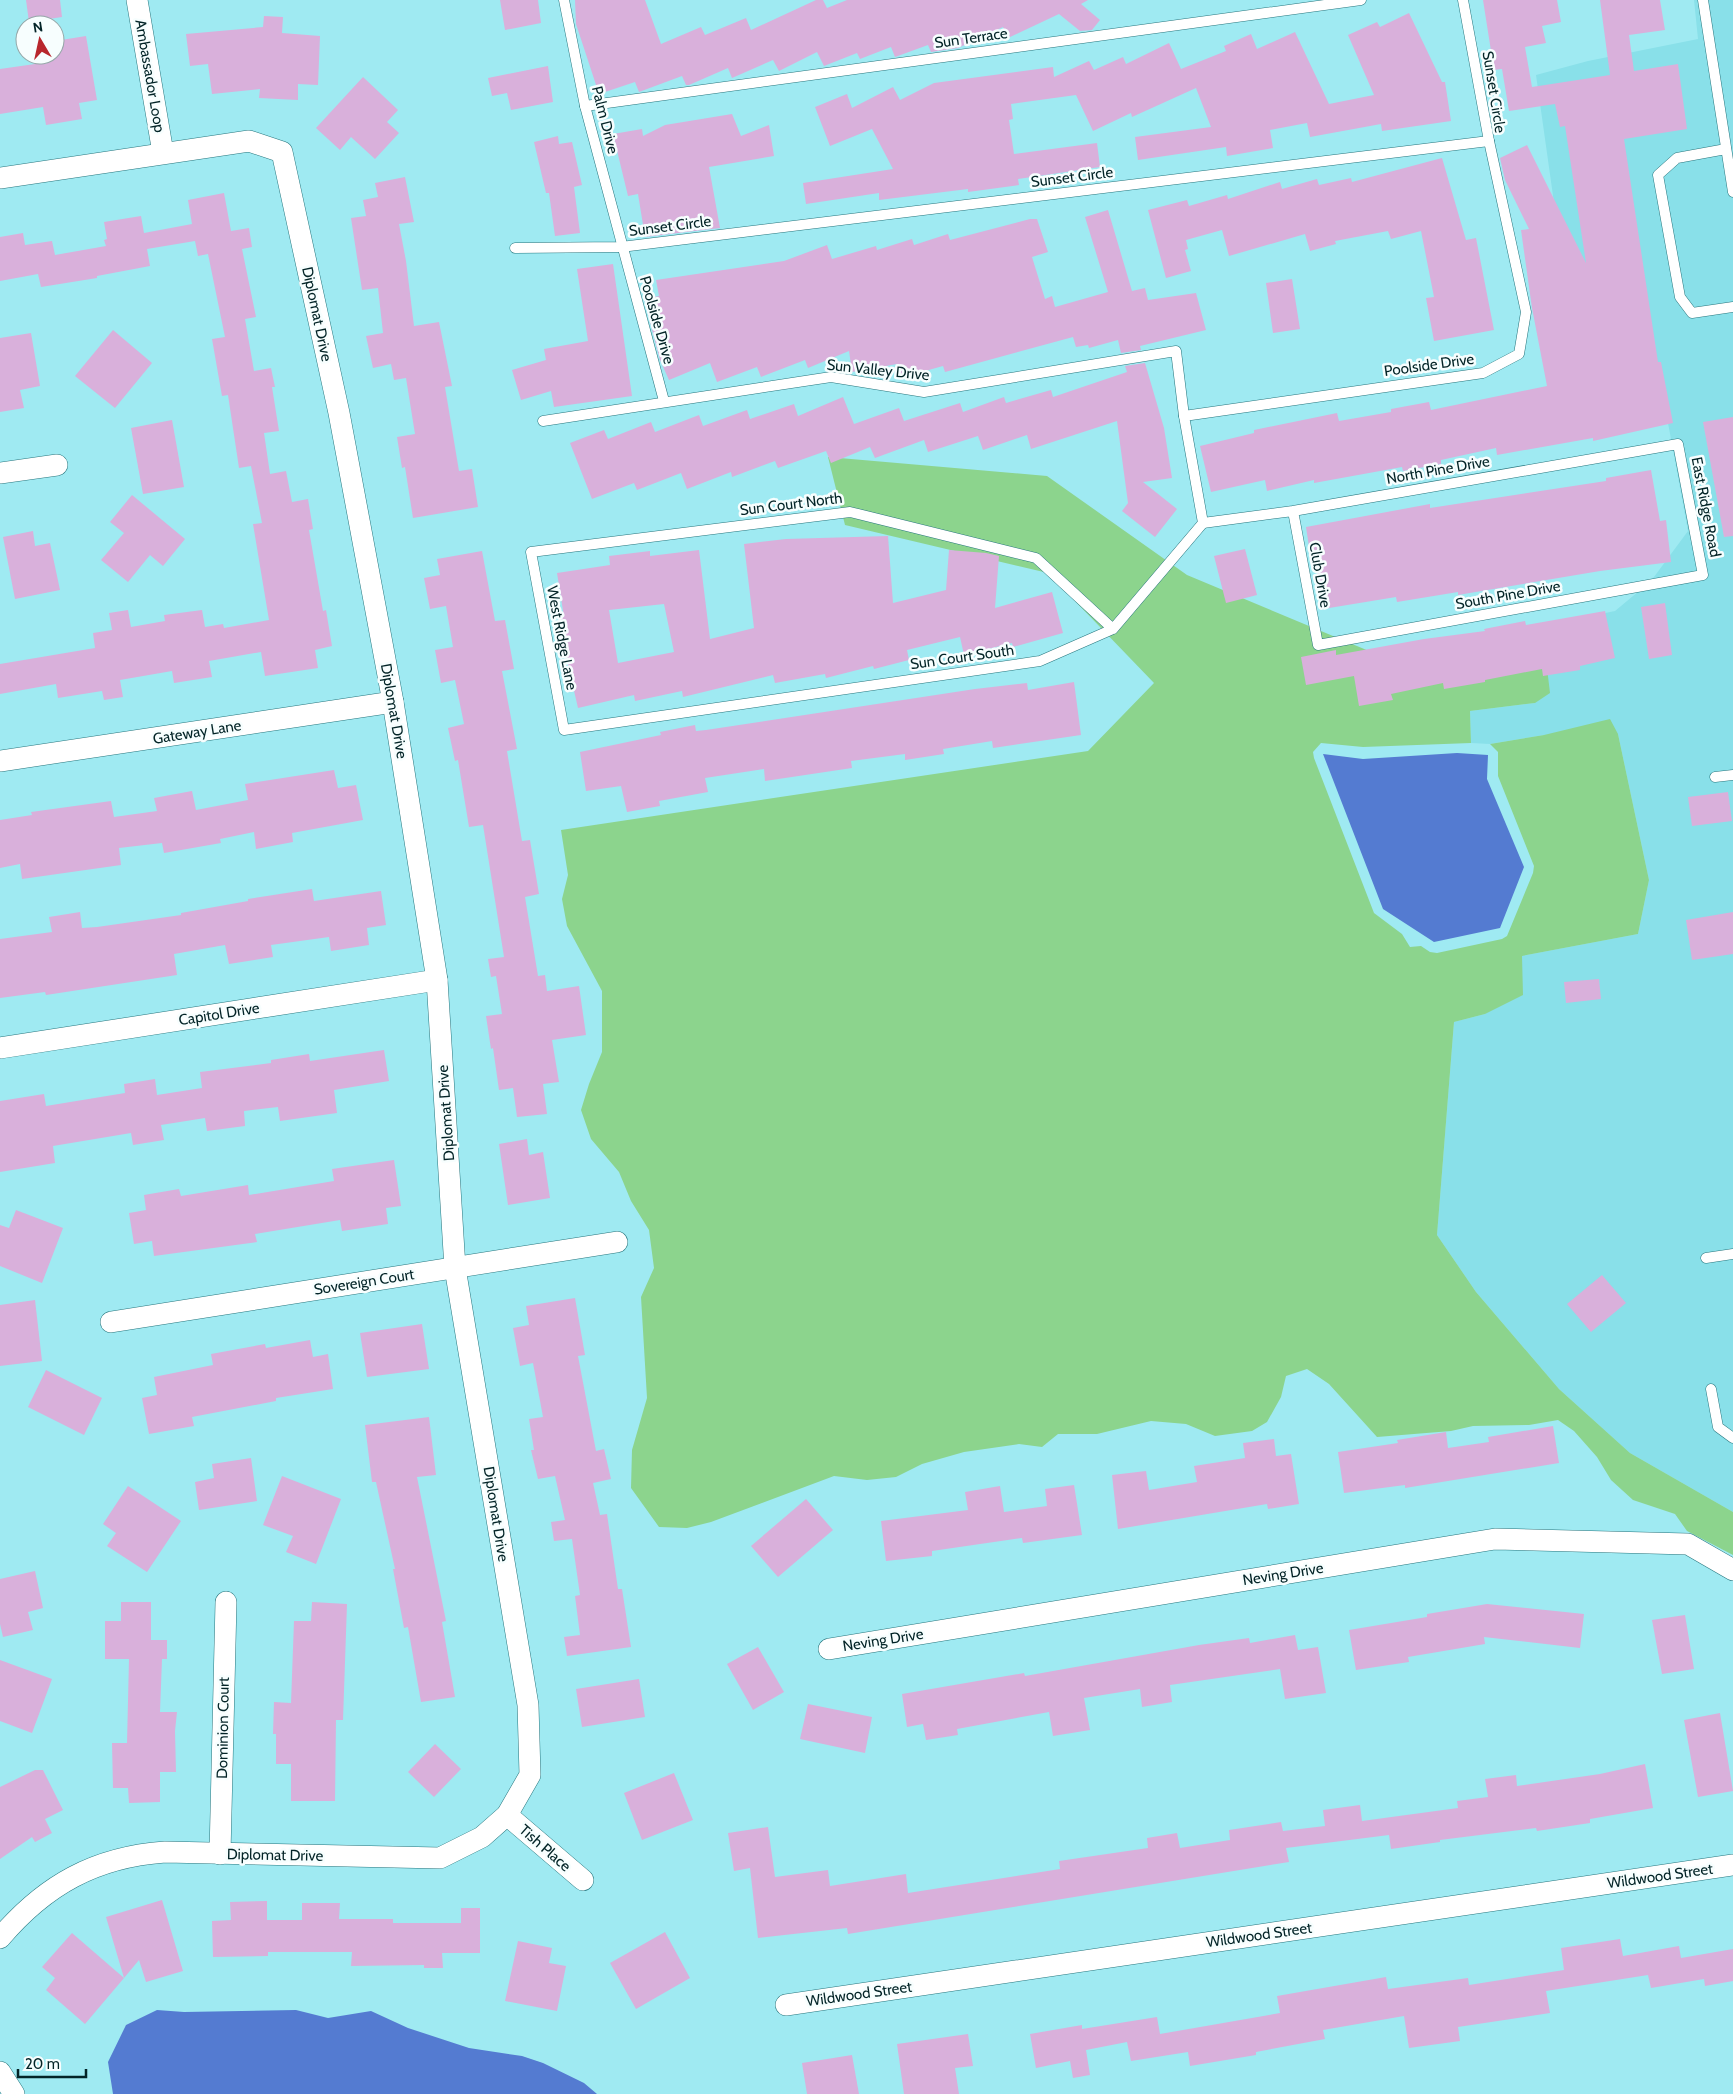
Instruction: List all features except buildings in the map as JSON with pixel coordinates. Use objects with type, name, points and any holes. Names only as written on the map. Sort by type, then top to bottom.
[{"type":"street","name":"Ambassador Loop","points":[[137,0],[163,153]]},
{"type":"street","name":"Diplomat Drive","points":[[0,178],[249,142],[282,152],[338,413],[393,702],[437,980],[455,1268],[528,1705],[530,1775],[507,1815],[482,1837],[440,1858],[142,1854],[120,1858],[86,1870],[54,1888],[13,1922],[0,1938]]},
{"type":"street","points":[[0,473],[57,465]]},
{"type":"street","name":"Gateway Lane","points":[[0,761],[393,702]]},
{"type":"street","name":"Capitol Drive","points":[[0,1048],[437,980]]},
{"type":"street","name":"Sovereign Court","points":[[111,1322],[617,1242]]},
{"type":"street","name":"Neving Drive","points":[[830,1649],[1495,1539],[1688,1544],[1733,1570]]},
{"type":"street","name":"Dominion Court","points":[[220,1854],[226,1602]]},
{"type":"street","name":"Tish Place","points":[[507,1815],[583,1880]]},
{"type":"street","name":"Wildwood Street","points":[[786,2005],[1733,1865]]},
{"type":"street","points":[[0,2072],[14,2094]]},
{"type":"lane","name":"Palm Drive","points":[[564,0],[585,106],[612,201],[621,247]]},
{"type":"lane","name":"Sun Terrace","points":[[585,106],[1361,0]]},
{"type":"lane","name":"Sunset Circle","points":[[515,248],[621,247],[1489,141],[1463,0]]},
{"type":"lane","points":[[1703,0],[1733,192]]},
{"type":"lane","name":"Poolside Drive","points":[[1184,416],[1483,373],[1519,354],[1526,312],[1489,141]]},
{"type":"lane","points":[[1726,149],[1677,158],[1658,175],[1680,297],[1692,313],[1733,307]]},
{"type":"lane","name":"Poolside Drive","points":[[621,247],[664,401]]},
{"type":"lane","name":"Sun Valley Drive","points":[[543,421],[831,377],[924,392],[1176,351],[1184,416]]},
{"type":"lane","points":[[1184,416],[1202,523]]},
{"type":"lane","name":"North Pine Drive","points":[[1202,523],[1293,511],[1678,444]]},
{"type":"lane","name":"East Ridge Road","points":[[1678,444],[1703,575]]},
{"type":"lane","name":"Club Drive","points":[[1293,511],[1318,645]]},
{"type":"lane","name":"Sun Court North","points":[[531,552],[850,512],[1036,558],[1113,629]]},
{"type":"lane","name":"Sun Court South","points":[[564,730],[1040,661],[1113,629],[1202,523]]},
{"type":"lane","name":"West Ridge Lane","points":[[531,552],[564,730]]},
{"type":"lane","name":"South Pine Drive","points":[[1318,645],[1703,575]]},
{"type":"lane","points":[[1715,777],[1733,775]]},
{"type":"lane","points":[[1706,1258],[1733,1254]]},
{"type":"lane","points":[[1711,1389],[1718,1427],[1733,1438]]},
{"type":"shaded area","points":[[1694,0],[1733,0],[1733,1512],[1630,1453],[1559,1389],[1476,1292],[1437,1235],[1454,1022],[1485,1014],[1521,956],[1638,934],[1649,880],[1618,734],[1544,735],[1490,744],[1471,743],[1470,711],[1535,703],[1542,626],[1615,611],[1651,581],[1688,531],[1668,423],[1578,373],[1536,75],[1588,61],[1698,39]]},
{"type":"green space","points":[[828,457],[1047,476],[1187,575],[1369,651],[1542,626],[1550,693],[1535,703],[1470,711],[1471,743],[1363,747],[1321,743],[1313,752],[1314,758],[1374,913],[1402,934],[1410,947],[1421,946],[1430,952],[1437,953],[1502,939],[1507,936],[1533,873],[1534,866],[1498,776],[1498,752],[1490,744],[1544,735],[1610,719],[1618,734],[1649,880],[1638,934],[1522,956],[1523,995],[1485,1014],[1454,1022],[1437,1235],[1476,1292],[1559,1389],[1630,1453],[1733,1512],[1733,1555],[1687,1531],[1675,1514],[1633,1500],[1611,1480],[1597,1457],[1574,1431],[1558,1420],[1529,1425],[1473,1426],[1451,1431],[1377,1437],[1329,1384],[1307,1369],[1286,1376],[1281,1397],[1267,1422],[1252,1431],[1215,1436],[1186,1424],[1151,1421],[1097,1434],[1058,1434],[1042,1447],[1019,1444],[964,1452],[922,1464],[896,1477],[867,1480],[834,1476],[711,1522],[687,1528],[659,1527],[631,1488],[632,1450],[647,1398],[641,1297],[654,1268],[649,1230],[631,1201],[619,1172],[591,1139],[581,1110],[602,1052],[602,991],[567,926],[562,899],[568,875],[561,830],[1088,751],[1154,683],[1048,573],[845,525]]},
{"type":"water","points":[[1457,753],[1488,755],[1487,779],[1524,867],[1500,928],[1434,942],[1383,909],[1323,754],[1363,759]]},
{"type":"water","points":[[157,2010],[184,2012],[296,2010],[328,2018],[371,2011],[408,2028],[469,2048],[522,2056],[543,2063],[584,2083],[597,2094],[113,2094],[108,2062],[126,2025]]}]
